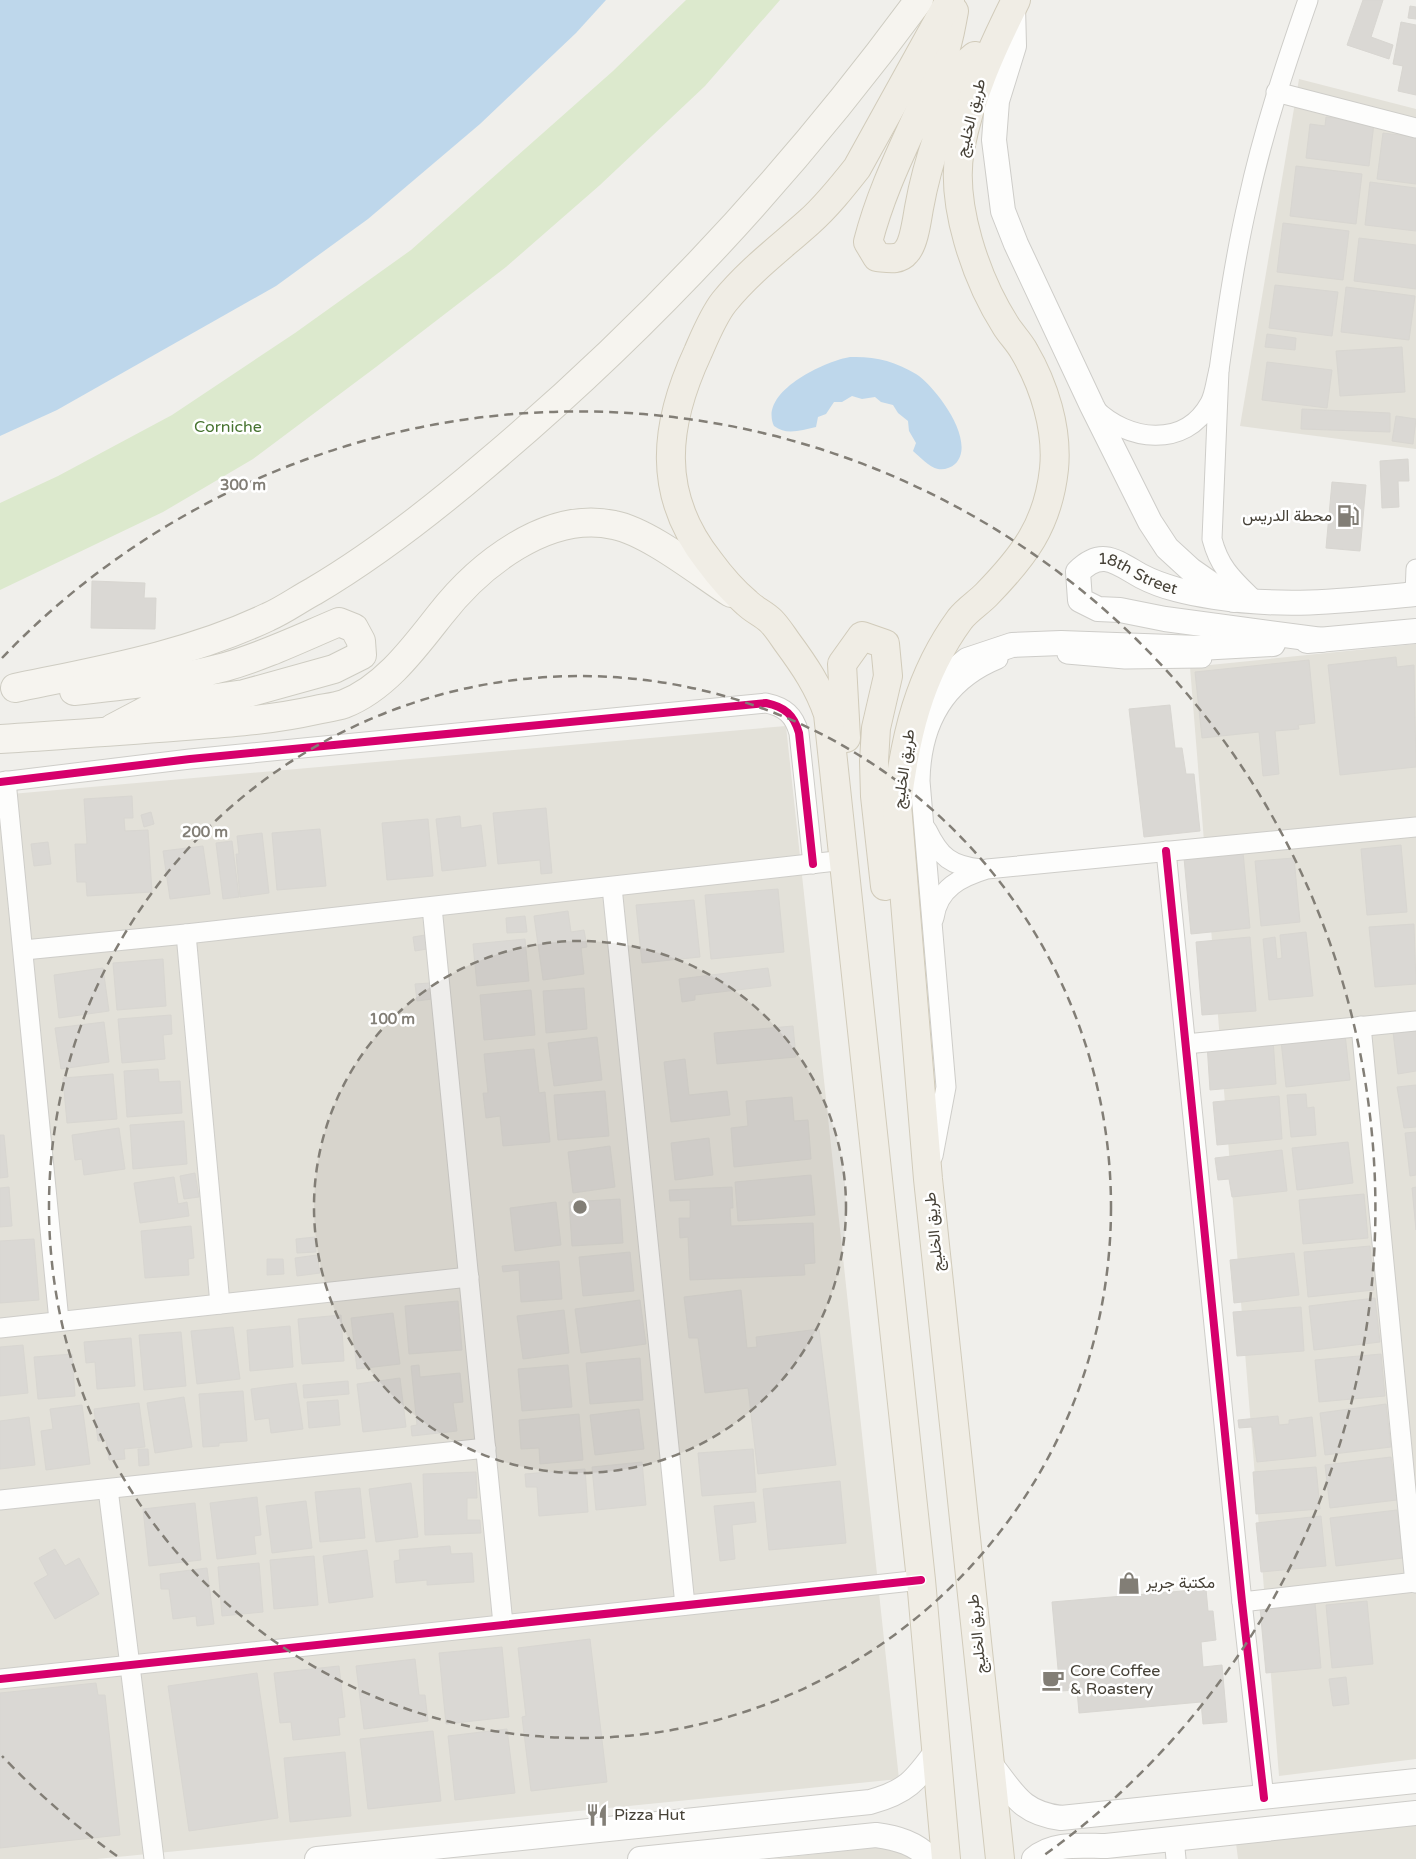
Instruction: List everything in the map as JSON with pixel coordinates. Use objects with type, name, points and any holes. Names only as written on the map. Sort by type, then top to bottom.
[{"type":"main road","points":[[8,689],[164,656],[237,631],[272,615],[336,577],[416,522],[554,407],[714,249],[843,99],[919,0]]},
{"type":"main road","points":[[746,602],[693,541],[681,514],[673,482],[670,453],[673,420],[680,394],[704,338],[723,303],[766,257],[809,222],[838,192],[857,168],[950,0]]},
{"type":"main road","points":[[956,0],[944,55],[888,176],[873,222],[868,242],[878,257],[895,259],[907,252],[916,227],[923,189],[945,112],[968,62],[996,39]]},
{"type":"main road","name":"طريق الخليج","points":[[1000,1859],[928,1179],[896,805],[909,727],[925,677],[962,617],[976,606],[1018,562],[1035,536],[1050,492],[1054,468],[1053,436],[1046,403],[1035,371],[1023,348],[1005,325],[983,282],[967,238],[959,192],[962,142],[972,101],[996,39],[1014,3]]},
{"type":"main road","points":[[0,739],[280,718],[345,704],[383,680],[413,650],[459,590],[518,544],[538,534],[562,526],[589,523],[615,525],[662,548],[746,602],[771,621],[809,672],[828,714],[921,1580],[946,1859]]},
{"type":"main road","points":[[8,689],[74,691],[187,675],[259,656],[339,622],[354,628],[361,640],[362,655],[334,669],[244,694],[153,707],[106,732]]},
{"type":"main road","points":[[845,860],[850,791],[842,664],[862,636],[885,644],[888,676],[876,728],[875,796],[887,902],[911,970]]},
{"type":"street","points":[[1092,406],[1105,419],[1127,431],[1139,435],[1155,436],[1172,433],[1184,428],[1200,417],[1211,403],[1219,370],[1231,286],[1248,200],[1276,92],[1308,0]]},
{"type":"street","points":[[1014,3],[1014,46],[997,101],[994,140],[1003,211],[1016,244],[1092,406],[1150,522],[1167,548],[1191,570],[1234,600]]},
{"type":"street","points":[[1276,92],[1416,128]]},
{"type":"street","points":[[1219,370],[1212,539],[1217,558],[1226,573],[1258,602]]},
{"type":"street","name":"18th Street","points":[[1322,640],[1165,619],[1120,610],[1098,609],[1080,600],[1078,572],[1087,563],[1099,558],[1110,558],[1146,578],[1180,592],[1258,602],[1311,604],[1415,594]]},
{"type":"street","points":[[1415,594],[1416,569]]},
{"type":"street","points":[[903,755],[918,720],[944,679],[967,660],[1012,644],[1061,643],[1127,647],[1208,648],[1416,631]]},
{"type":"street","points":[[928,1179],[946,1087],[920,782],[921,759],[925,738],[943,700],[968,674],[1002,658],[1042,652],[1157,660],[1258,654],[1322,640]]},
{"type":"street","points":[[59,1321],[24,950],[3,781],[190,759],[766,703],[788,711],[795,721],[799,733],[813,864]]},
{"type":"street","points":[[924,824],[937,848],[950,862],[960,867],[987,870]]},
{"type":"street","points":[[933,935],[938,902],[944,892],[966,876],[987,870],[1416,827]]},
{"type":"street","points":[[1166,851],[1242,1602],[1264,1798]]},
{"type":"street","points":[[24,950],[186,934],[845,860]]},
{"type":"street","points":[[612,887],[685,1605]]},
{"type":"street","points":[[432,907],[504,1624]]},
{"type":"street","points":[[186,934],[220,1304]]},
{"type":"street","points":[[1186,1044],[1416,1021]]},
{"type":"street","points":[[1242,1602],[1415,1582],[1361,1026]]},
{"type":"street","points":[[0,1328],[469,1277]]},
{"type":"street","points":[[0,1500],[486,1448]]},
{"type":"street","points":[[108,1489],[154,1859]]},
{"type":"street","points":[[0,1678],[130,1666],[921,1580]]},
{"type":"street","points":[[317,1859],[870,1802],[893,1796],[916,1780],[937,1751]]},
{"type":"street","points":[[991,1765],[1017,1799],[1030,1810],[1043,1816],[1061,1818],[1416,1781]]},
{"type":"street","points":[[1132,1843],[1131,1829],[1134,1823],[1148,1809]]},
{"type":"street","points":[[1034,1859],[1051,1849],[1066,1846],[1132,1843],[1175,1849],[1416,1813]]},
{"type":"street","points":[[640,1859],[876,1835],[899,1838],[922,1850],[931,1859]]},
{"type":"shaded area","points":[[1299,79],[1416,109],[1416,449],[1240,426]]},
{"type":"shaded area","points":[[1416,644],[1416,1759],[1279,1776],[1190,667]]},
{"type":"shaded area","points":[[786,726],[899,1779],[97,1859],[0,1859],[0,795]]},
{"type":"shaded area","points":[[1416,1824],[1416,1859],[1238,1859],[1236,1843]]},
{"type":"shaded area","points":[[916,1843],[917,1859],[771,1859]]},
{"type":"green space","name":"Corniche","points":[[686,0],[780,0],[705,86],[600,185],[506,267],[376,367],[253,459],[163,512],[0,590],[0,503],[58,476],[172,415],[295,333],[411,250],[613,71]]},
{"type":"water","points":[[0,0],[606,0],[576,33],[480,124],[368,219],[276,286],[57,410],[0,436]]},
{"type":"water","points":[[850,357],[867,357],[892,363],[908,369],[924,380],[943,402],[958,429],[961,454],[955,464],[949,468],[940,469],[925,462],[913,451],[916,443],[909,431],[908,421],[898,413],[893,405],[881,402],[875,397],[862,399],[852,396],[842,402],[834,402],[826,414],[818,417],[816,427],[789,432],[774,426],[772,413],[776,401],[784,390],[797,380],[825,365]]},
{"type":"building","points":[[1363,0],[1383,0],[1371,37],[1393,45],[1389,59],[1347,45]]},
{"type":"building","points":[[1410,6],[1416,7],[1416,19],[1408,18]]},
{"type":"building","points":[[1401,22],[1416,25],[1416,95],[1398,91],[1403,66],[1393,64]]},
{"type":"building","points":[[1326,117],[1374,123],[1369,166],[1306,158],[1310,124],[1325,126]]},
{"type":"building","points":[[1383,133],[1416,137],[1416,184],[1377,179]]},
{"type":"building","points":[[1296,166],[1362,174],[1356,224],[1290,216]]},
{"type":"building","points":[[1370,182],[1416,188],[1416,231],[1365,225]]},
{"type":"building","points":[[1283,223],[1349,231],[1343,280],[1277,272]]},
{"type":"building","points":[[1359,238],[1416,245],[1416,289],[1354,281]]},
{"type":"building","points":[[1275,285],[1338,292],[1332,336],[1269,328]]},
{"type":"building","points":[[1346,287],[1415,296],[1409,340],[1341,332]]},
{"type":"building","points":[[1267,334],[1296,338],[1295,350],[1265,347]]},
{"type":"building","points":[[1402,347],[1405,392],[1340,396],[1336,351]]},
{"type":"building","points":[[1267,362],[1332,370],[1327,408],[1262,400]]},
{"type":"building","points":[[1302,409],[1390,413],[1390,432],[1301,429]]},
{"type":"building","points":[[1396,416],[1416,419],[1413,444],[1392,441]]},
{"type":"building","points":[[1408,459],[1409,481],[1398,481],[1399,507],[1382,508],[1380,461]]},
{"type":"building","points":[[1332,482],[1366,485],[1360,551],[1326,548]]},
{"type":"building","points":[[92,581],[145,583],[144,598],[156,598],[155,629],[91,628]]},
{"type":"building","points":[[1396,657],[1397,667],[1414,665],[1416,767],[1340,775],[1328,665]]},
{"type":"building","points":[[1309,660],[1315,723],[1298,725],[1299,729],[1275,731],[1279,774],[1263,776],[1259,732],[1202,738],[1195,672]]},
{"type":"building","points":[[1170,705],[1175,748],[1182,748],[1186,774],[1194,774],[1200,831],[1144,837],[1129,709]]},
{"type":"building","points":[[132,796],[133,818],[124,818],[125,831],[148,830],[152,892],[87,896],[86,882],[77,882],[75,844],[87,844],[84,799]]},
{"type":"building","points":[[546,808],[552,873],[541,874],[540,860],[498,864],[493,813]]},
{"type":"building","points":[[151,812],[154,824],[144,827],[141,815]]},
{"type":"building","points":[[460,816],[461,828],[481,825],[486,866],[442,871],[436,819]]},
{"type":"building","points":[[428,819],[433,876],[387,880],[382,823]]},
{"type":"building","points":[[320,829],[326,886],[277,890],[272,833]]},
{"type":"building","points":[[262,833],[269,893],[240,897],[236,854],[239,854],[237,836]]},
{"type":"building","points":[[232,841],[239,897],[223,899],[216,843]]},
{"type":"building","points":[[48,842],[51,864],[34,866],[31,844]]},
{"type":"building","points":[[1401,845],[1407,912],[1367,915],[1361,849]]},
{"type":"building","points":[[203,846],[210,894],[170,899],[163,851]]},
{"type":"building","points":[[1243,852],[1250,928],[1191,934],[1184,858]]},
{"type":"building","points":[[1294,858],[1300,922],[1261,926],[1255,861]]},
{"type":"building","points":[[778,889],[784,952],[711,959],[705,895]]},
{"type":"building","points":[[694,900],[700,957],[642,963],[636,905]]},
{"type":"building","points":[[568,911],[571,932],[584,930],[587,947],[581,948],[584,974],[543,980],[534,916]]},
{"type":"building","points":[[525,916],[527,932],[507,933],[506,918]]},
{"type":"building","points":[[1414,924],[1416,984],[1375,987],[1369,927]]},
{"type":"building","points":[[1306,932],[1313,996],[1269,1000],[1263,939],[1275,937],[1277,959],[1282,958],[1280,935]]},
{"type":"building","points":[[425,935],[427,949],[415,951],[413,937]]},
{"type":"building","points":[[1250,937],[1256,1011],[1202,1015],[1196,942]]},
{"type":"building","points":[[525,939],[529,981],[477,986],[473,944]]},
{"type":"building","points":[[163,959],[166,1006],[117,1010],[113,963]]},
{"type":"building","points":[[103,968],[109,1011],[59,1018],[54,975]]},
{"type":"building","points":[[768,968],[771,986],[695,995],[695,1000],[682,1002],[679,979]]},
{"type":"building","points":[[430,983],[432,999],[417,1001],[415,984]]},
{"type":"building","points":[[584,988],[587,1029],[546,1033],[543,991]]},
{"type":"building","points":[[531,990],[535,1035],[484,1040],[480,995]]},
{"type":"building","points":[[171,1015],[172,1034],[163,1035],[165,1059],[122,1063],[118,1019]]},
{"type":"building","points":[[104,1022],[109,1062],[61,1069],[55,1028]]},
{"type":"building","points":[[793,1026],[796,1057],[717,1064],[714,1033]]},
{"type":"building","points":[[1416,1029],[1416,1071],[1398,1074],[1393,1032]]},
{"type":"building","points":[[1345,1034],[1350,1080],[1286,1087],[1281,1041]]},
{"type":"building","points":[[597,1037],[602,1080],[554,1086],[548,1043]]},
{"type":"building","points":[[1273,1039],[1276,1084],[1210,1090],[1207,1044]]},
{"type":"building","points":[[534,1049],[539,1093],[545,1092],[550,1142],[503,1146],[500,1116],[486,1118],[483,1093],[488,1093],[484,1054]]},
{"type":"building","points":[[685,1059],[689,1095],[727,1091],[730,1115],[671,1122],[664,1062]]},
{"type":"building","points":[[158,1069],[159,1082],[180,1081],[182,1113],[127,1117],[124,1071]]},
{"type":"building","points":[[113,1074],[117,1119],[67,1123],[63,1078]]},
{"type":"building","points":[[1416,1085],[1416,1127],[1404,1128],[1397,1087]]},
{"type":"building","points":[[605,1091],[609,1136],[558,1140],[554,1095]]},
{"type":"building","points":[[1306,1094],[1307,1108],[1314,1107],[1316,1135],[1291,1137],[1287,1095]]},
{"type":"building","points":[[1279,1096],[1282,1139],[1217,1145],[1213,1102]]},
{"type":"building","points":[[792,1097],[794,1121],[808,1120],[811,1159],[734,1167],[731,1128],[748,1126],[746,1101]]},
{"type":"building","points":[[184,1121],[187,1164],[133,1169],[130,1125]]},
{"type":"building","points":[[119,1128],[125,1169],[84,1175],[82,1159],[75,1160],[72,1135]]},
{"type":"building","points":[[1416,1132],[1416,1175],[1410,1176],[1405,1133]]},
{"type":"building","points":[[0,1135],[4,1135],[8,1177],[0,1178]]},
{"type":"building","points":[[709,1138],[713,1175],[675,1180],[671,1143]]},
{"type":"building","points":[[1348,1142],[1353,1183],[1297,1190],[1292,1148]]},
{"type":"building","points":[[610,1146],[615,1187],[573,1193],[568,1152]]},
{"type":"building","points":[[1282,1150],[1287,1191],[1232,1197],[1229,1179],[1218,1180],[1215,1158]]},
{"type":"building","points":[[195,1173],[199,1197],[184,1199],[180,1176]]},
{"type":"building","points":[[811,1175],[815,1215],[738,1221],[735,1182]]},
{"type":"building","points":[[174,1177],[178,1204],[187,1202],[189,1216],[140,1223],[134,1183]]},
{"type":"building","points":[[9,1187],[12,1226],[0,1227],[0,1188]]},
{"type":"building","points":[[732,1187],[733,1208],[730,1208],[731,1226],[813,1223],[815,1263],[804,1264],[805,1275],[690,1280],[688,1237],[680,1238],[679,1218],[690,1218],[690,1200],[670,1201],[669,1190]]},
{"type":"building","points":[[1416,1187],[1416,1230],[1412,1188]]},
{"type":"building","points":[[1364,1194],[1368,1238],[1303,1244],[1299,1200]]},
{"type":"building","points":[[620,1199],[623,1243],[572,1246],[569,1202]]},
{"type":"building","points":[[556,1202],[561,1245],[515,1251],[510,1208]]},
{"type":"building","points":[[191,1226],[194,1258],[188,1259],[189,1275],[145,1278],[141,1231]]},
{"type":"building","points":[[315,1237],[316,1252],[297,1253],[296,1239]]},
{"type":"building","points":[[34,1239],[39,1300],[0,1303],[0,1241]]},
{"type":"building","points":[[1370,1246],[1374,1290],[1308,1297],[1304,1252]]},
{"type":"building","points":[[630,1252],[634,1291],[583,1296],[579,1257]]},
{"type":"building","points":[[1294,1253],[1299,1295],[1234,1303],[1230,1260]]},
{"type":"building","points":[[317,1255],[320,1273],[297,1276],[295,1258]]},
{"type":"building","points":[[267,1259],[283,1259],[284,1274],[267,1275]]},
{"type":"building","points":[[559,1261],[562,1299],[521,1302],[519,1270],[503,1272],[502,1266]]},
{"type":"building","points":[[741,1290],[747,1348],[757,1347],[756,1337],[819,1329],[836,1465],[758,1474],[748,1388],[705,1393],[698,1338],[689,1338],[684,1297]]},
{"type":"building","points":[[1375,1298],[1380,1342],[1314,1350],[1309,1306]]},
{"type":"building","points":[[640,1300],[646,1344],[581,1353],[575,1309]]},
{"type":"building","points":[[458,1301],[462,1350],[409,1354],[405,1306]]},
{"type":"building","points":[[1301,1307],[1304,1351],[1237,1356],[1233,1312]]},
{"type":"building","points":[[564,1310],[569,1353],[523,1359],[517,1316]]},
{"type":"building","points":[[393,1313],[400,1364],[357,1369],[351,1318]]},
{"type":"building","points":[[341,1315],[344,1361],[302,1364],[298,1319]]},
{"type":"building","points":[[290,1326],[293,1367],[250,1371],[247,1330]]},
{"type":"building","points":[[233,1327],[240,1379],[197,1384],[191,1331]]},
{"type":"building","points":[[181,1332],[186,1386],[144,1390],[139,1335]]},
{"type":"building","points":[[131,1338],[135,1386],[97,1389],[95,1362],[86,1363],[84,1342]]},
{"type":"building","points":[[23,1345],[28,1393],[0,1396],[0,1347]]},
{"type":"building","points":[[72,1354],[75,1396],[38,1399],[34,1357]]},
{"type":"building","points":[[1381,1354],[1385,1396],[1319,1402],[1315,1360]]},
{"type":"building","points":[[640,1358],[643,1400],[590,1404],[586,1363]]},
{"type":"building","points":[[419,1365],[420,1377],[460,1373],[463,1402],[453,1403],[457,1431],[412,1436],[411,1426],[417,1425],[411,1366]]},
{"type":"building","points":[[568,1365],[572,1407],[522,1411],[518,1369]]},
{"type":"building","points":[[400,1378],[406,1427],[363,1432],[357,1384]]},
{"type":"building","points":[[348,1381],[349,1394],[304,1398],[303,1385]]},
{"type":"building","points":[[296,1383],[303,1429],[271,1433],[269,1418],[255,1420],[251,1389]]},
{"type":"building","points":[[243,1391],[247,1441],[219,1443],[219,1446],[203,1447],[199,1394]]},
{"type":"building","points":[[184,1397],[192,1447],[155,1453],[147,1403]]},
{"type":"building","points":[[338,1400],[340,1425],[309,1428],[307,1402]]},
{"type":"building","points":[[139,1403],[145,1447],[124,1449],[125,1459],[109,1460],[106,1440],[98,1441],[94,1409]]},
{"type":"building","points":[[1386,1404],[1391,1447],[1325,1455],[1320,1413]]},
{"type":"building","points":[[82,1405],[90,1464],[46,1470],[41,1431],[53,1429],[50,1409]]},
{"type":"building","points":[[639,1409],[644,1449],[595,1455],[590,1415]]},
{"type":"building","points":[[579,1414],[583,1460],[540,1464],[539,1448],[521,1449],[519,1420]]},
{"type":"building","points":[[1278,1416],[1279,1425],[1289,1424],[1289,1420],[1312,1417],[1316,1456],[1257,1462],[1252,1427],[1239,1428],[1238,1420]]},
{"type":"building","points":[[29,1417],[35,1465],[0,1469],[0,1421]]},
{"type":"building","points":[[138,1449],[148,1449],[149,1465],[139,1466]]},
{"type":"building","points":[[753,1449],[756,1492],[702,1496],[698,1453]]},
{"type":"building","points":[[1391,1457],[1397,1500],[1330,1508],[1325,1465]]},
{"type":"building","points":[[642,1462],[646,1505],[596,1510],[592,1467]]},
{"type":"building","points":[[1316,1467],[1320,1509],[1256,1514],[1253,1472]]},
{"type":"building","points":[[585,1469],[588,1512],[539,1516],[537,1487],[526,1487],[525,1474]]},
{"type":"building","points":[[476,1472],[477,1498],[467,1498],[467,1520],[480,1520],[481,1533],[425,1535],[423,1474]]},
{"type":"building","points":[[840,1481],[846,1543],[769,1550],[763,1489]]},
{"type":"building","points":[[411,1483],[418,1537],[376,1542],[369,1489]]},
{"type":"building","points":[[360,1488],[365,1538],[320,1542],[315,1492]]},
{"type":"building","points":[[257,1497],[261,1535],[254,1536],[256,1554],[217,1559],[210,1503]]},
{"type":"building","points":[[306,1501],[312,1548],[272,1553],[266,1506]]},
{"type":"building","points":[[754,1502],[756,1522],[732,1525],[735,1559],[720,1561],[714,1506]]},
{"type":"building","points":[[195,1503],[201,1560],[149,1566],[143,1509]]},
{"type":"building","points":[[1397,1510],[1403,1558],[1336,1566],[1330,1518]]},
{"type":"building","points":[[1321,1516],[1326,1566],[1261,1572],[1256,1523]]},
{"type":"building","points":[[450,1546],[451,1554],[472,1553],[474,1582],[427,1585],[427,1580],[396,1583],[394,1561],[400,1560],[399,1550]]},
{"type":"building","points":[[55,1549],[65,1566],[79,1558],[99,1594],[55,1619],[34,1583],[48,1575],[39,1558]]},
{"type":"building","points":[[367,1550],[373,1597],[329,1603],[323,1556]]},
{"type":"building","points":[[314,1556],[318,1605],[274,1609],[270,1560]]},
{"type":"building","points":[[259,1563],[263,1612],[222,1616],[218,1567]]},
{"type":"building","points":[[207,1568],[214,1624],[197,1626],[196,1616],[173,1619],[169,1589],[161,1589],[160,1574]]},
{"type":"building","points":[[1206,1589],[1208,1611],[1213,1611],[1216,1640],[1201,1642],[1203,1667],[1222,1665],[1227,1722],[1203,1724],[1201,1702],[1079,1713],[1077,1690],[1060,1691],[1052,1602]]},
{"type":"building","points":[[1367,1601],[1373,1664],[1332,1668],[1326,1605]]},
{"type":"building","points":[[1315,1603],[1321,1668],[1266,1673],[1260,1608]]},
{"type":"building","points":[[590,1639],[607,1782],[531,1791],[522,1717],[526,1716],[518,1648]]},
{"type":"building","points":[[502,1647],[509,1717],[446,1724],[439,1653]]},
{"type":"building","points":[[415,1659],[419,1695],[425,1695],[428,1721],[364,1729],[356,1666]]},
{"type":"building","points":[[339,1666],[345,1717],[338,1718],[340,1735],[293,1740],[291,1722],[280,1723],[274,1673]]},
{"type":"building","points":[[257,1673],[278,1818],[189,1831],[168,1686]]},
{"type":"building","points":[[1346,1677],[1349,1704],[1333,1706],[1329,1679]]},
{"type":"building","points":[[96,1683],[98,1695],[105,1695],[120,1835],[0,1848],[0,1693]]},
{"type":"building","points":[[507,1729],[515,1793],[455,1800],[448,1736]]},
{"type":"building","points":[[433,1731],[441,1801],[368,1809],[360,1739]]},
{"type":"building","points":[[345,1752],[351,1816],[290,1822],[284,1758]]},
{"type":"cycle path","points":[[0,782],[190,759],[766,703],[788,713],[799,733],[813,864]]},
{"type":"cycle path","points":[[1166,851],[1242,1602],[1264,1798]]},
{"type":"cycle path","points":[[0,1679],[921,1580]]},
{"type":"place","name":"محطة الدريس","points":[[1348,516]]},
{"type":"place","name":"مكتبة جرير","points":[[1129,1583]]},
{"type":"place","name":"Core Coffee & Roastery","points":[[1053,1680]]},
{"type":"place","name":"Pizza Hut","points":[[597,1815]]}]
